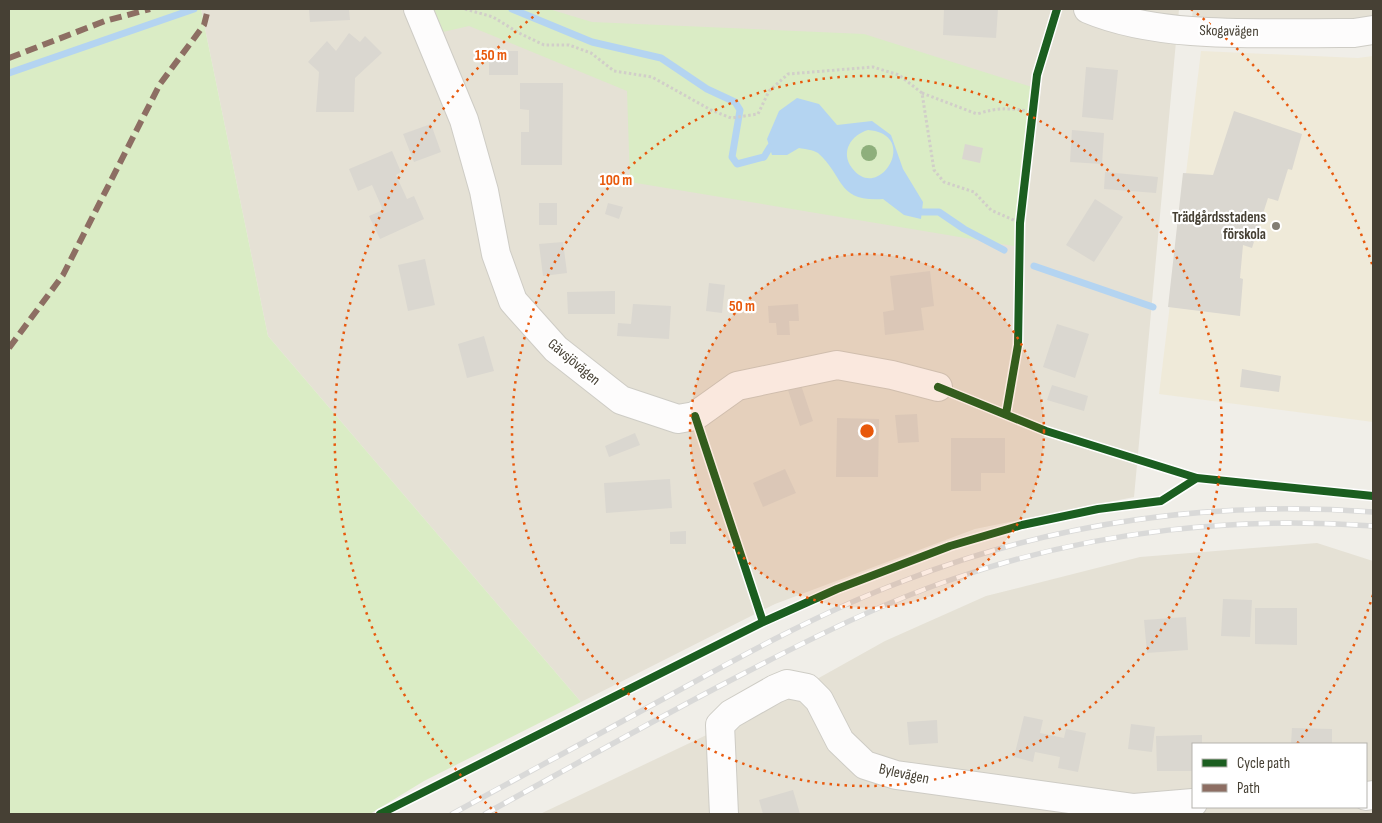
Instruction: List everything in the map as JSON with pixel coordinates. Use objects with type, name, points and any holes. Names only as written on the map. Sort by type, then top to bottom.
[{"type":"street","name":"Gävsjövägen","points":[[418,9],[464,120],[484,191],[496,254],[513,302],[556,349],[620,400],[678,420],[695,416],[737,386],[837,365],[892,375],[938,387]]},
{"type":"street","name":"Skogavägen","points":[[1088,9],[1110,18],[1188,30],[1354,33],[1373,30]]},
{"type":"street","name":"Bylevägen","points":[[724,814],[720,725],[731,714],[787,684],[807,688],[819,700],[840,741],[865,765],[896,775],[1134,808],[1192,804]]},
{"type":"path","points":[[465,9],[493,17],[519,34],[544,45],[569,45],[591,53],[614,71],[652,77],[711,110],[732,118],[750,117],[758,114],[769,91],[788,74],[873,67],[899,75],[922,93],[977,114],[994,108],[1033,108],[1032,121]]},
{"type":"path","points":[[922,93],[934,170],[944,182],[974,192],[992,210],[1020,223]]},
{"type":"path","points":[[1020,232],[1021,214]]},
{"type":"shaded area","points":[[201,9],[1179,9],[1134,497],[975,529],[775,604],[581,702],[268,336]]},
{"type":"shaded area","points":[[1193,9],[1373,9],[1373,18],[1347,24],[1192,18]]},
{"type":"shaded area","name":"Trädgårdsstadens förskola","points":[[1201,51],[1358,58],[1373,56],[1373,422],[1159,394]]},
{"type":"shaded area","points":[[1317,543],[1373,561],[1373,814],[540,814],[774,703],[885,641],[986,596],[1140,557]]},
{"type":"green space","points":[[9,9],[201,9],[268,336],[581,702],[424,781],[370,814],[9,814]]},
{"type":"green space","points":[[418,9],[549,9],[592,22],[864,34],[1035,88],[1020,247],[630,182],[627,91],[469,26],[430,35]]},
{"type":"water","points":[[797,98],[819,104],[837,125],[872,121],[891,135],[903,169],[923,202],[921,219],[904,215],[883,199],[868,199],[849,192],[827,162],[816,152],[799,148],[787,155],[772,155],[767,139],[779,111]],"holes":[[[868,130],[884,134],[892,143],[893,153],[890,164],[883,173],[873,178],[863,177],[852,168],[849,162],[847,156],[849,145],[862,132]]]},
{"type":"building","points":[[309,9],[349,9],[350,20],[310,22]]},
{"type":"building","points":[[944,9],[998,9],[996,38],[943,35]]},
{"type":"building","points":[[349,33],[360,42],[365,36],[382,53],[355,78],[354,112],[316,112],[319,72],[308,62],[327,41],[336,51]]},
{"type":"building","points":[[489,51],[518,51],[518,75],[489,75]]},
{"type":"building","points":[[1086,67],[1118,70],[1113,120],[1082,117]]},
{"type":"building","points":[[520,83],[563,83],[562,165],[521,165],[521,132],[529,132],[529,110],[520,109]]},
{"type":"building","points":[[1234,111],[1302,134],[1292,170],[1288,169],[1278,201],[1268,198],[1252,248],[1243,245],[1240,278],[1243,279],[1240,316],[1168,307],[1183,173],[1213,175]]},
{"type":"building","points":[[431,124],[441,152],[414,162],[403,134]]},
{"type":"building","points":[[1072,130],[1104,133],[1102,164],[1070,162]]},
{"type":"building","points":[[965,144],[983,148],[980,163],[962,159]]},
{"type":"building","points":[[392,151],[401,172],[396,175],[407,199],[414,196],[424,219],[380,239],[369,216],[383,210],[372,185],[358,191],[349,169]]},
{"type":"building","points":[[1105,172],[1158,177],[1156,193],[1104,189]]},
{"type":"building","points":[[1095,199],[1123,217],[1094,262],[1066,245]]},
{"type":"building","points":[[539,203],[557,203],[557,225],[539,225]]},
{"type":"building","points":[[608,203],[623,207],[619,219],[605,214]]},
{"type":"building","points":[[563,242],[567,273],[543,276],[539,244]]},
{"type":"building","points":[[425,259],[435,305],[408,311],[398,265]]},
{"type":"building","points":[[930,271],[934,306],[921,308],[924,330],[885,335],[883,312],[894,310],[890,276]]},
{"type":"building","points":[[709,283],[725,285],[722,313],[706,311]]},
{"type":"building","points":[[615,291],[615,314],[568,314],[567,292]]},
{"type":"building","points":[[633,304],[671,306],[669,339],[617,336],[618,323],[631,324]]},
{"type":"building","points":[[798,304],[799,321],[789,321],[790,335],[777,335],[776,323],[769,323],[768,306]]},
{"type":"building","points":[[1057,324],[1089,334],[1075,378],[1043,367]]},
{"type":"building","points":[[484,336],[494,371],[467,378],[458,344]]},
{"type":"building","points":[[1242,369],[1281,376],[1279,392],[1240,387]]},
{"type":"building","points":[[801,385],[813,421],[800,426],[788,390]]},
{"type":"building","points":[[1052,385],[1088,396],[1084,411],[1047,400]]},
{"type":"building","points":[[917,414],[919,442],[898,443],[895,415]]},
{"type":"building","points":[[837,418],[879,419],[878,477],[836,477]]},
{"type":"building","points":[[635,433],[640,445],[609,457],[605,446]]},
{"type":"building","points":[[951,438],[1005,438],[1005,473],[981,473],[981,491],[951,491]]},
{"type":"building","points":[[785,469],[796,493],[763,507],[753,483]]},
{"type":"building","points":[[670,479],[672,508],[606,513],[604,483]]},
{"type":"building","points":[[686,531],[686,544],[670,544],[670,532]]},
{"type":"building","points":[[1223,599],[1252,600],[1250,637],[1221,636]]},
{"type":"building","points":[[1255,608],[1297,608],[1297,645],[1255,644]]},
{"type":"building","points":[[1186,617],[1188,650],[1147,653],[1144,620]]},
{"type":"building","points":[[1024,716],[1043,720],[1040,733],[1064,738],[1066,729],[1086,733],[1078,772],[1058,768],[1060,757],[1035,752],[1033,762],[1014,757]]},
{"type":"building","points":[[937,720],[938,743],[909,745],[907,722]]},
{"type":"building","points":[[1131,724],[1155,727],[1152,752],[1128,749]]},
{"type":"building","points":[[1292,728],[1332,729],[1332,743],[1291,743]]},
{"type":"building","points":[[1202,735],[1202,743],[1192,743],[1192,771],[1157,771],[1156,736]]},
{"type":"building","points":[[793,790],[800,814],[763,814],[759,800]]},
{"type":"waterway","points":[[9,73],[194,9]]},
{"type":"waterway","points":[[512,9],[592,42],[661,58],[707,89],[735,102],[740,110],[732,157],[737,164],[764,157],[770,147]]},
{"type":"waterway","points":[[922,212],[939,212],[964,229],[1004,250]]},
{"type":"waterway","points":[[1034,266],[1153,307]]},
{"type":"railway","points":[[452,814],[784,634],[875,592],[962,560],[1019,543],[1077,530],[1195,513],[1254,509],[1373,512]]},
{"type":"railway","points":[[485,814],[674,710],[793,648],[879,608],[968,574],[1017,559],[1067,547],[1117,537],[1168,530],[1219,525],[1271,523],[1373,526]]},
{"type":"marked path","points":[[9,58],[105,21],[150,9]]},
{"type":"marked path","points":[[9,348],[63,275],[160,84],[204,25],[208,9]]},
{"type":"cycle path","points":[[1006,414],[1018,345],[1020,223],[1037,75],[1057,9]]},
{"type":"cycle path","points":[[938,387],[1046,431],[1197,478]]},
{"type":"cycle path","points":[[380,814],[763,622],[695,416]]},
{"type":"cycle path","points":[[763,622],[837,589],[950,546],[1022,525],[1098,509],[1161,501],[1197,478],[1373,496]]},
{"type":"place","name":"Trädgårdsstadens förskola","points":[[1276,226]]}]
